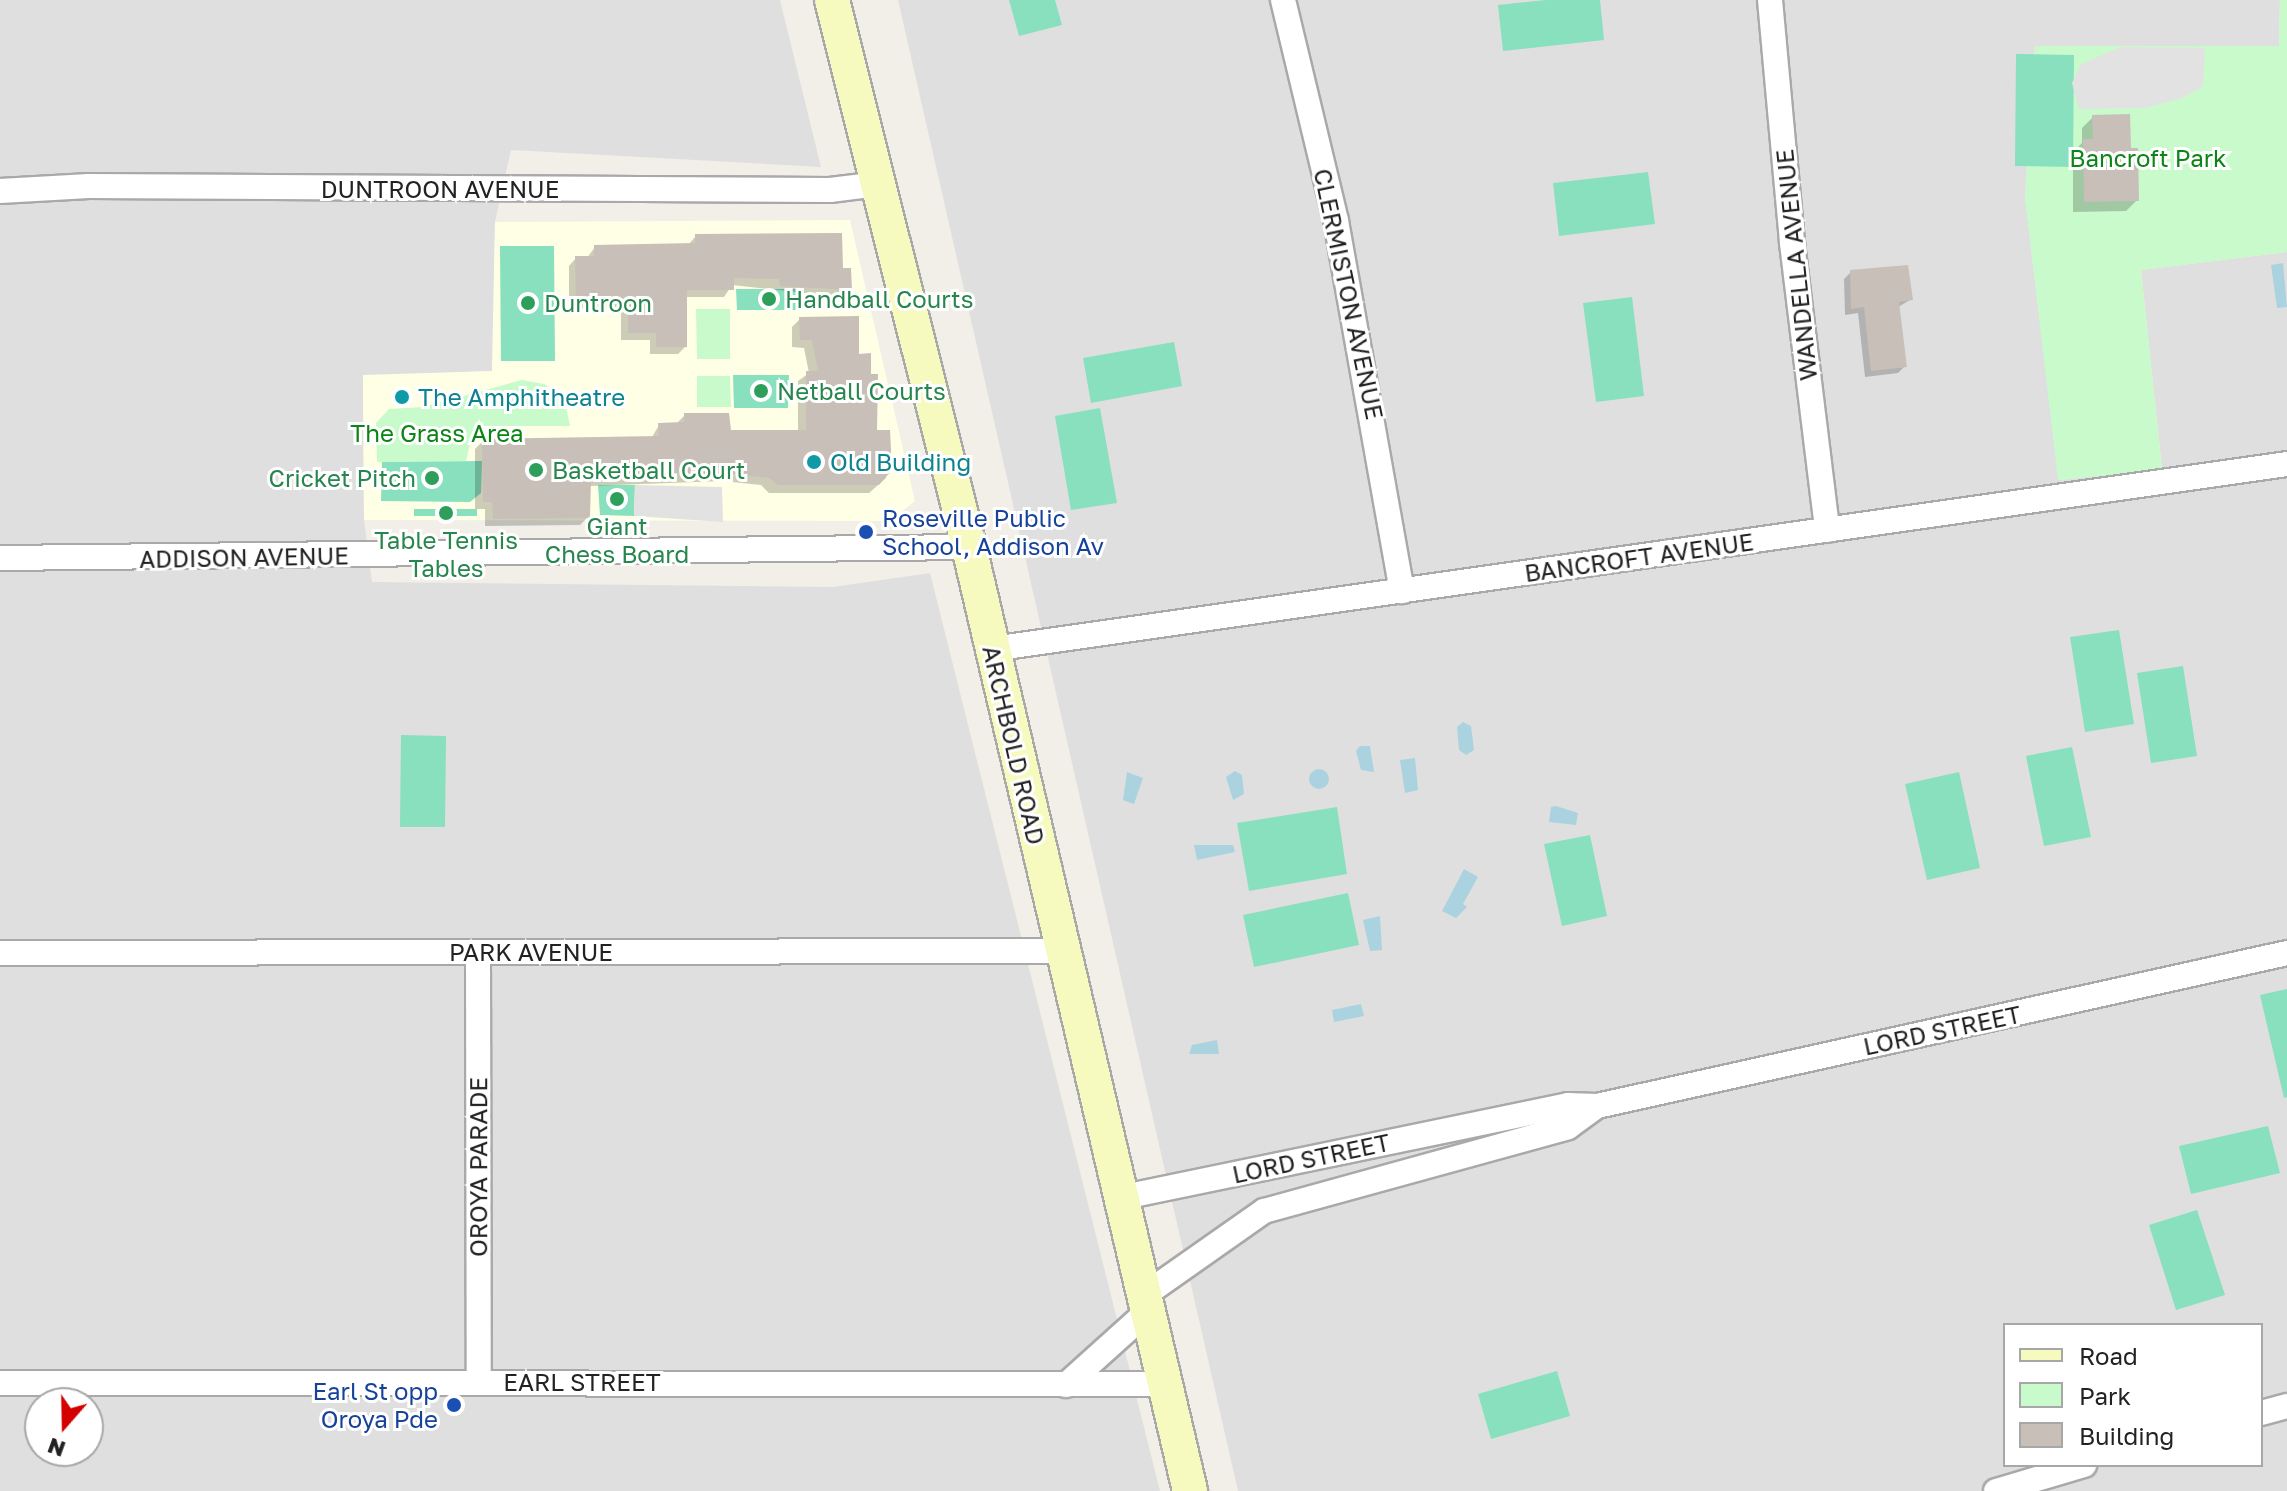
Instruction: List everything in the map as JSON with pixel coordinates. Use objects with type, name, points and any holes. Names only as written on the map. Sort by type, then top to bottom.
[{"type":"main road","name":"ARCHBOLD ROAD","points":[[832,0],[969,547],[1190,1491]]},
{"type":"street","name":"CLERMISTON AVENUE","points":[[1283,0],[1342,252],[1402,591]]},
{"type":"street","name":"WANDELLA AVENUE","points":[[1770,0],[1827,530]]},
{"type":"street","name":"DUNTROON AVENUE","points":[[0,191],[89,186],[830,190],[878,184]]},
{"type":"street","name":"BANCROFT AVENUE","points":[[992,649],[2287,464]]},
{"type":"street","name":"ADDISON AVENUE","points":[[0,558],[969,547]]},
{"type":"street","name":"PARK AVENUE","points":[[0,953],[1062,951]]},
{"type":"street","name":"OROYA PARADE","points":[[478,952],[479,1381]]},
{"type":"street","name":"LORD STREET","points":[[1119,1198],[1568,1105],[1597,1106],[2287,953]]},
{"type":"street","name":"LORD STREET","points":[[1066,1385],[1145,1304],[1264,1211],[1568,1127],[1597,1106]]},
{"type":"street","name":"EARL STREET","points":[[0,1383],[479,1381],[1165,1384]]},
{"type":"street","points":[[2263,1412],[2287,1406]]},
{"type":"street","points":[[1996,1491],[2077,1467]]},
{"type":"shaded area","points":[[0,0],[780,0],[821,167],[511,150],[495,222],[493,371],[363,376],[364,520],[372,582],[833,587],[930,573],[1160,1491],[0,1491]]},
{"type":"shaded area","points":[[898,0],[2280,0],[2279,46],[2035,46],[2025,197],[2059,480],[2162,469],[2141,270],[2287,252],[2287,1491],[1238,1491]]},
{"type":"shaded area","points":[[2121,47],[2205,48],[2203,86],[2183,98],[2145,108],[2079,109],[2072,83],[2081,64]]},
{"type":"shaded area","points":[[850,220],[915,501],[889,521],[364,520],[363,375],[492,371],[495,222]]},
{"type":"shaded area","points":[[635,485],[722,487],[723,522],[634,516]]},
{"type":"green space","points":[[1009,0],[1055,0],[1062,25],[1019,36]]},
{"type":"green space","points":[[1546,0],[1600,0],[1604,40],[1503,51],[1498,5]]},
{"type":"green space","name":"Bancroft Park","points":[[2280,0],[2287,0],[2287,252],[2141,270],[2162,470],[2058,480],[2025,197],[2035,46],[2279,46]]},
{"type":"green space","points":[[2016,54],[2074,55],[2073,167],[2015,166]]},
{"type":"green space","points":[[1648,172],[1655,224],[1559,236],[1553,183]]},
{"type":"green space","name":"Duntroon","points":[[500,246],[554,246],[555,361],[501,361]]},
{"type":"green space","name":"Handball Courts","points":[[736,289],[801,289],[801,310],[737,310]]},
{"type":"green space","points":[[1632,297],[1644,396],[1596,402],[1583,303]]},
{"type":"green space","points":[[696,309],[730,309],[730,359],[697,359]]},
{"type":"green space","points":[[1174,342],[1182,386],[1091,403],[1083,358]]},
{"type":"green space","name":"Netball Courts","points":[[733,375],[789,375],[788,408],[734,408]]},
{"type":"green space","points":[[697,376],[730,376],[731,407],[697,407]]},
{"type":"green space","name":"The Grass Area","points":[[522,380],[544,384],[564,397],[570,426],[474,426],[466,461],[377,462],[376,423],[389,409],[423,407]]},
{"type":"green space","points":[[1100,408],[1117,503],[1071,510],[1055,416]]},
{"type":"green space","name":"Cricket Pitch","points":[[482,461],[481,493],[470,502],[381,501],[382,462]]},
{"type":"green space","name":"Giant Chess Board","points":[[598,485],[635,485],[634,516],[600,515]]},
{"type":"green space","name":"Table Tennis Tables","points":[[414,509],[477,509],[477,516],[414,516]]},
{"type":"green space","points":[[2119,630],[2134,724],[2085,732],[2070,637]]},
{"type":"green space","points":[[2183,666],[2197,756],[2151,763],[2137,673]]},
{"type":"green space","points":[[401,735],[446,736],[445,827],[400,827]]},
{"type":"green space","points":[[2072,747],[2091,837],[2044,846],[2026,756]]},
{"type":"green space","points":[[1959,772],[1980,868],[1927,880],[1905,784]]},
{"type":"green space","points":[[1337,807],[1347,874],[1249,891],[1237,823]]},
{"type":"green space","points":[[1590,835],[1607,916],[1562,926],[1544,844]]},
{"type":"green space","points":[[1348,893],[1359,945],[1254,967],[1243,915]]},
{"type":"green space","points":[[2287,989],[2287,1097],[2284,1098],[2260,995]]},
{"type":"green space","points":[[2268,1126],[2280,1173],[2191,1194],[2179,1146]]},
{"type":"green space","points":[[2197,1210],[2225,1295],[2176,1310],[2149,1225]]},
{"type":"green space","points":[[1557,1371],[1570,1416],[1491,1439],[1478,1394]]},
{"type":"water","points":[[2283,263],[2287,307],[2277,308],[2271,265]]},
{"type":"water","points":[[1463,722],[1471,726],[1474,750],[1466,755],[1459,750],[1457,727]]},
{"type":"water","points":[[1360,746],[1370,746],[1374,772],[1361,770],[1356,751]]},
{"type":"water","points":[[1415,758],[1418,790],[1405,793],[1400,760]]},
{"type":"water","points":[[1319,769],[1326,772],[1329,779],[1326,786],[1319,789],[1312,786],[1309,779],[1312,772]]},
{"type":"water","points":[[1235,771],[1242,775],[1244,794],[1233,800],[1226,777]]},
{"type":"water","points":[[1127,772],[1143,778],[1134,804],[1123,800]]},
{"type":"water","points":[[1551,807],[1578,813],[1576,825],[1549,822]]},
{"type":"water","points":[[1194,845],[1233,845],[1235,852],[1197,860]]},
{"type":"water","points":[[1464,869],[1478,877],[1463,904],[1467,907],[1456,918],[1442,911]]},
{"type":"water","points":[[1380,916],[1382,950],[1370,951],[1363,920]]},
{"type":"water","points":[[1361,1004],[1364,1016],[1334,1022],[1332,1010]]},
{"type":"water","points":[[1217,1040],[1219,1054],[1189,1054],[1192,1045]]},
{"type":"building","points":[[2130,114],[2131,148],[2138,148],[2139,201],[2084,202],[2083,139],[2093,139],[2092,115]]},
{"type":"building","points":[[842,233],[843,268],[851,268],[852,290],[780,286],[779,279],[734,278],[734,290],[687,290],[687,347],[656,347],[656,333],[628,333],[628,302],[576,302],[575,256],[594,256],[594,245],[695,243],[695,234]]},
{"type":"building","points":[[1908,265],[1913,300],[1899,302],[1907,367],[1871,371],[1864,307],[1851,309],[1850,270]]},
{"type":"building","points":[[859,316],[859,354],[871,353],[871,374],[878,374],[877,430],[890,430],[892,470],[879,485],[778,485],[769,478],[731,474],[652,473],[652,479],[591,479],[590,518],[493,519],[492,502],[483,502],[482,439],[659,436],[658,423],[684,422],[684,413],[729,413],[731,430],[806,430],[806,371],[818,371],[812,340],[800,340],[799,317]]},
{"type":"place","name":"Handball Courts","points":[[769,299]]},
{"type":"place","name":"Duntroon","points":[[528,303]]},
{"type":"place","name":"Netball Courts","points":[[761,391]]},
{"type":"place","name":"The Amphitheatre","points":[[402,397]]},
{"type":"place","name":"Old Building","points":[[814,462]]},
{"type":"place","name":"Basketball Court","points":[[536,470]]},
{"type":"place","name":"Cricket Pitch","points":[[432,478]]},
{"type":"place","name":"Giant Chess Board","points":[[617,499]]},
{"type":"place","name":"Table Tennis Tables","points":[[446,513]]},
{"type":"place","name":"Roseville Public School, Addison Av","points":[[866,532]]},
{"type":"place","name":"Earl St opp Oroya Pde","points":[[454,1405]]}]
